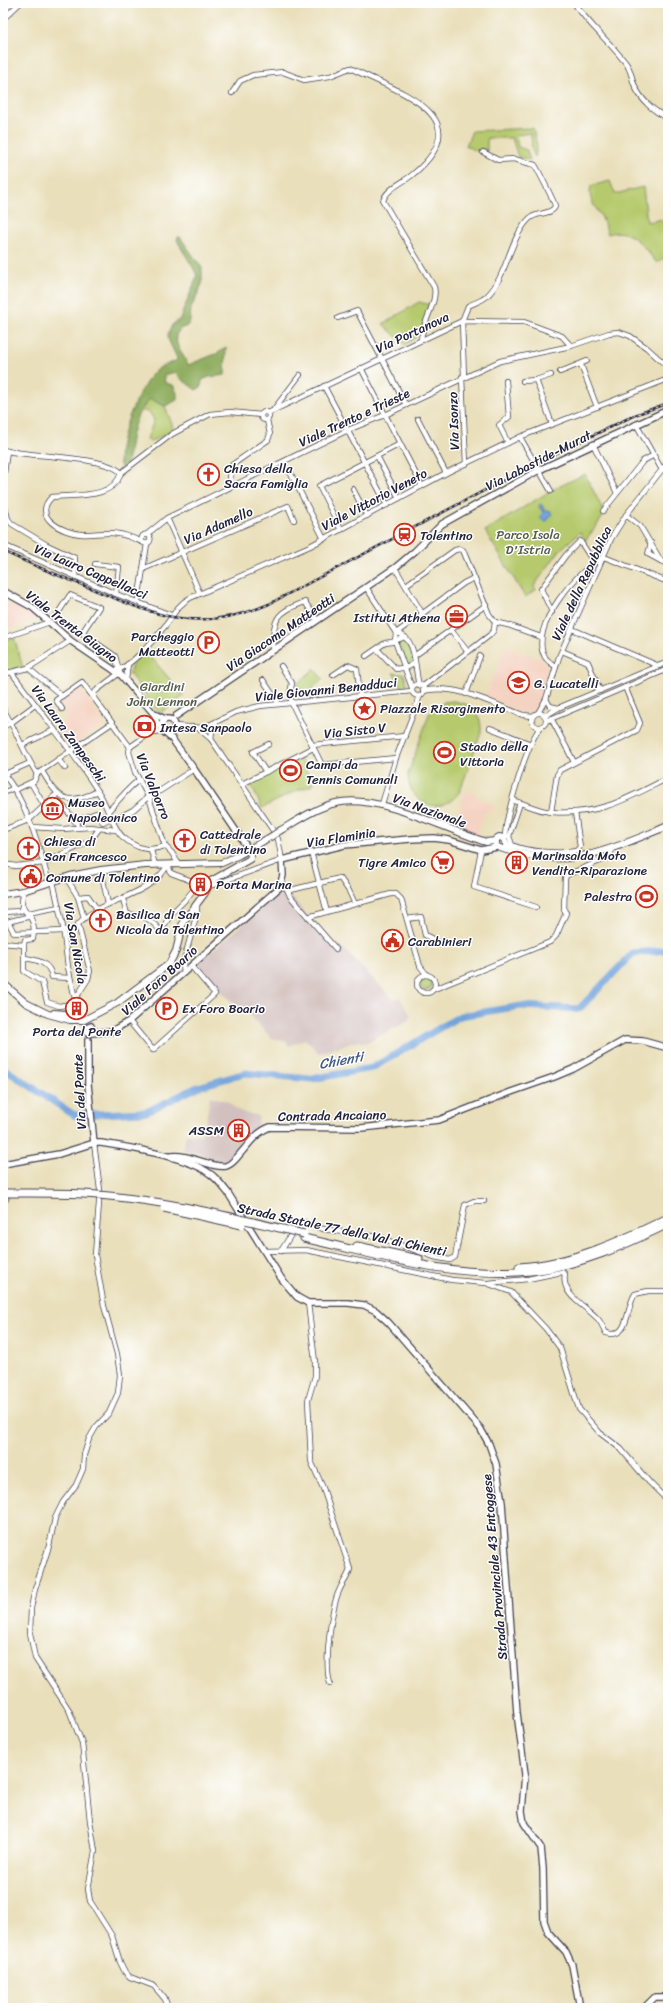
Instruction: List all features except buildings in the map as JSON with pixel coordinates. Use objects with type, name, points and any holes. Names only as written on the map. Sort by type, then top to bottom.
[{"type":"highway","name":"Strada Statale 77 della Val di Chienti","points":[[3,1193],[82,1194],[124,1197],[194,1209],[399,1260],[453,1270],[488,1273],[531,1271],[596,1256],[629,1243],[668,1224]]},
{"type":"highway","name":"Strada Statale 77 della Val di Chienti","points":[[3,1198],[83,1198],[125,1202],[164,1208],[454,1266],[488,1268],[529,1266],[568,1259],[606,1247],[668,1218]]},
{"type":"main road","name":"Via Nazionale","points":[[3,894],[23,891],[68,877],[101,870],[155,865],[222,863],[249,850],[281,830],[318,810],[336,803],[358,801],[382,804],[486,842],[500,843],[516,852],[536,856],[567,859],[597,854],[668,826]]},
{"type":"main road","points":[[3,983],[26,1003],[48,1014],[77,1011],[86,1018],[116,1003],[169,964],[176,951],[183,922],[196,904],[202,885],[250,858],[251,855],[249,850]]},
{"type":"street","points":[[3,19],[20,3]]},
{"type":"street","points":[[574,3],[632,71],[638,94],[643,102],[668,119]]},
{"type":"street","points":[[232,93],[240,81],[253,75],[283,72],[304,80],[330,76],[350,68],[414,98],[430,112],[436,122],[439,135],[438,146],[434,154],[412,175],[386,194],[383,200],[384,205],[434,288],[434,298],[423,328],[421,340]]},
{"type":"street","points":[[462,321],[468,306],[486,298],[493,290],[518,235],[530,218],[540,213],[552,211],[555,208],[555,202],[535,165],[514,159],[498,160],[483,152]]},
{"type":"street","points":[[338,318],[357,312],[406,405]]},
{"type":"street","name":"Via Portanova","points":[[261,415],[264,412],[268,413],[462,321],[524,322],[562,336],[571,346]]},
{"type":"street","name":"Via Isonzo","points":[[462,321],[466,464]]},
{"type":"street","name":"Viale Trento e Trieste","points":[[146,536],[167,518],[348,430],[385,415],[463,377],[500,361],[571,346],[609,333],[619,332],[630,336],[642,344],[668,367]]},
{"type":"street","points":[[560,372],[581,365],[587,361]]},
{"type":"street","points":[[581,365],[597,406]]},
{"type":"street","points":[[361,368],[422,486]]},
{"type":"street","points":[[272,410],[300,375]]},
{"type":"street","points":[[523,381],[536,380],[551,375]]},
{"type":"street","name":"Viale Vittorio Veneto","points":[[94,698],[94,693],[128,664],[166,625],[171,615],[181,603],[324,539],[446,473],[520,437],[668,379]]},
{"type":"street","points":[[536,380],[552,424]]},
{"type":"street","points":[[506,381],[510,417],[499,424],[508,443]]},
{"type":"street","points":[[324,386],[387,505]]},
{"type":"street","name":"Via Labastide-Murat","points":[[396,567],[442,524],[539,470],[668,410]]},
{"type":"street","points":[[145,543],[118,533],[80,534],[66,530],[47,519],[45,512],[47,502],[52,497],[99,492],[115,485],[120,473],[172,434],[210,414],[230,412],[261,415],[262,419],[267,420]]},
{"type":"street","points":[[232,486],[230,469],[232,466],[268,440],[270,434],[267,420],[269,417],[268,413]]},
{"type":"street","points":[[418,419],[446,473]]},
{"type":"street","points":[[636,424],[654,455],[668,473]]},
{"type":"street","points":[[520,437],[551,491]]},
{"type":"street","points":[[341,530],[319,486],[400,444]]},
{"type":"street","points":[[593,444],[616,493]]},
{"type":"street","points":[[3,481],[5,451],[102,463],[111,465],[120,473]]},
{"type":"street","points":[[603,511],[643,460],[654,455]]},
{"type":"street","points":[[377,456],[399,498]]},
{"type":"street","name":"Viale della Repubblica","points":[[541,716],[562,651],[611,539],[626,515],[668,462]]},
{"type":"street","points":[[289,470],[324,539]]},
{"type":"street","points":[[353,489],[366,516]]},
{"type":"street","points":[[3,499],[8,519],[12,524],[47,545],[75,558],[75,574]]},
{"type":"street","name":"Via Adamello","points":[[143,569],[288,506],[294,520]]},
{"type":"street","points":[[626,515],[640,526],[661,561]]},
{"type":"street","points":[[167,518],[200,594]]},
{"type":"street","points":[[130,537],[146,536]]},
{"type":"street","points":[[145,543],[150,541],[146,536]]},
{"type":"street","points":[[138,601],[146,536]]},
{"type":"street","points":[[552,612],[541,589],[566,555],[580,541],[593,561]]},
{"type":"street","points":[[651,543],[648,554],[668,564]]},
{"type":"street","name":"Via Lauro Cappellacci","points":[[3,545],[75,574],[116,594],[138,601],[171,615]]},
{"type":"street","points":[[406,585],[455,550],[463,550],[489,614],[495,622],[541,637]]},
{"type":"street","points":[[556,667],[544,656],[541,637],[545,624],[577,577],[593,561],[604,557],[668,582]]},
{"type":"street","points":[[95,564],[120,567],[116,594]]},
{"type":"street","points":[[396,567],[422,613]]},
{"type":"street","name":"Via Giacomo Matteotti","points":[[172,722],[272,650],[396,567]]},
{"type":"street","points":[[416,704],[395,642],[396,633],[465,582],[474,578]]},
{"type":"street","points":[[366,587],[396,633],[405,637],[410,644],[422,689],[403,737],[382,804]]},
{"type":"street","name":"Viale Trenta Giugno","points":[[3,591],[32,607],[52,621],[70,641],[118,673],[126,680],[155,716]]},
{"type":"street","points":[[3,638],[52,621],[70,595],[99,606],[82,633],[115,656],[118,673]]},
{"type":"street","points":[[272,650],[276,621],[285,609],[305,602],[317,620]]},
{"type":"street","points":[[414,656],[486,605]]},
{"type":"street","points":[[478,610],[489,614]]},
{"type":"street","points":[[412,691],[422,689],[492,633],[495,622]]},
{"type":"street","points":[[572,629],[659,666]]},
{"type":"street","points":[[451,630],[468,652]]},
{"type":"street","points":[[366,656],[385,642],[395,642],[405,637]]},
{"type":"street","points":[[3,674],[28,668],[70,641]]},
{"type":"street","points":[[377,648],[396,669],[405,669],[415,663]]},
{"type":"street","points":[[562,651],[588,662],[600,691]]},
{"type":"street","points":[[466,694],[480,656]]},
{"type":"street","points":[[532,741],[533,723],[541,716],[668,662]]},
{"type":"street","points":[[126,680],[128,664]]},
{"type":"street","points":[[281,666],[292,683],[290,694],[292,704],[322,765],[396,758]]},
{"type":"street","points":[[333,675],[345,666],[355,667],[358,671],[362,713]]},
{"type":"street","points":[[28,668],[62,696]]},
{"type":"street","points":[[412,691],[422,689],[446,689],[466,694],[523,715],[551,718],[668,669]]},
{"type":"street","name":"Via Laura Zampeschi","points":[[12,673],[81,765],[109,810],[116,830]]},
{"type":"street","points":[[263,680],[279,704]]},
{"type":"street","points":[[62,709],[56,700],[82,682],[130,748],[153,732],[158,724],[155,716]]},
{"type":"street","points":[[551,812],[556,775],[560,770],[637,730],[640,723],[625,687]]},
{"type":"street","name":"Viale Giovanni Benadduci","points":[[201,729],[250,708],[412,691]]},
{"type":"street","points":[[545,700],[550,706],[558,708]]},
{"type":"street","points":[[3,727],[35,705]]},
{"type":"street","points":[[3,709],[12,722],[29,761],[37,774]]},
{"type":"street","points":[[523,715],[540,727]]},
{"type":"street","points":[[155,716],[201,729],[211,739],[278,839],[282,860],[281,885],[291,890],[340,878],[347,887],[354,904]]},
{"type":"street","points":[[536,907],[474,887],[484,849],[500,843],[532,741],[540,727],[541,716]]},
{"type":"street","points":[[551,718],[574,762]]},
{"type":"street","points":[[164,732],[172,722]]},
{"type":"street","points":[[172,722],[161,725],[164,732],[172,739],[194,769],[249,850]]},
{"type":"street","points":[[172,722],[172,739]]},
{"type":"street","points":[[211,739],[212,731],[216,722]]},
{"type":"street","points":[[3,793],[31,782],[37,774],[112,724]]},
{"type":"street","points":[[490,728],[532,741]]},
{"type":"street","points":[[22,745],[54,730]]},
{"type":"street","points":[[153,732],[164,732]]},
{"type":"street","name":"Via Sisto V","points":[[312,747],[403,737]]},
{"type":"street","points":[[266,772],[253,752],[269,744]]},
{"type":"street","points":[[242,784],[312,747]]},
{"type":"street","name":"Via Valporro","points":[[130,748],[129,752],[139,780],[149,797],[165,846],[172,853],[179,865]]},
{"type":"street","points":[[58,759],[65,768]]},
{"type":"street","points":[[4,773],[29,761]]},
{"type":"street","points":[[76,821],[96,813],[102,822],[113,819],[133,810],[149,797],[194,769]]},
{"type":"street","points":[[42,771],[55,796],[76,821],[78,828]]},
{"type":"street","name":"Via San Nicola","points":[[4,773],[15,789],[32,827],[60,907],[70,978],[77,1011]]},
{"type":"street","points":[[514,801],[551,812],[575,812],[607,808],[668,778]]},
{"type":"street","points":[[109,810],[129,787],[139,780]]},
{"type":"street","points":[[31,782],[44,805]]},
{"type":"street","points":[[55,796],[72,800],[98,791]]},
{"type":"street","points":[[3,830],[29,820],[55,796]]},
{"type":"street","points":[[520,803],[509,836],[512,845],[517,848],[549,852],[576,851],[580,847],[575,812]]},
{"type":"street","points":[[32,827],[116,830],[122,838],[136,847],[151,850],[165,846]]},
{"type":"street","points":[[3,864],[31,864],[44,862],[63,855],[90,841],[99,829]]},
{"type":"street","name":"Via Flaminia","points":[[202,885],[312,852],[362,843],[434,838],[449,840],[484,849]]},
{"type":"street","points":[[308,917],[396,894],[401,899],[420,966],[417,986],[420,991],[425,993],[550,942],[556,936],[566,913],[564,910],[565,878],[567,875],[607,858],[611,853],[610,849]]},
{"type":"street","points":[[151,850],[155,865]]},
{"type":"street","points":[[312,852],[326,912]]},
{"type":"street","points":[[77,1011],[90,970],[80,927],[84,918],[97,909],[148,887],[168,865],[171,873],[202,885],[171,914],[161,931],[151,921],[143,916],[128,914],[123,899]]},
{"type":"street","points":[[101,870],[108,904]]},
{"type":"street","points":[[68,877],[78,897],[84,918]]},
{"type":"street","name":"Viale Foro Boario","points":[[90,1030],[100,1032],[115,1030],[130,1021],[281,885]]},
{"type":"street","points":[[287,889],[290,896],[336,949]]},
{"type":"street","points":[[3,912],[21,911],[23,891]]},
{"type":"street","points":[[78,897],[88,896],[97,909]]},
{"type":"street","points":[[184,972],[183,964],[197,913],[196,904]]},
{"type":"street","points":[[22,905],[30,915],[35,928],[33,938],[25,940],[24,970],[42,982],[47,1002],[77,1011],[90,1030]]},
{"type":"street","points":[[3,923],[9,923],[17,919],[60,907]]},
{"type":"street","points":[[17,911],[17,919]]},
{"type":"street","points":[[407,919],[420,918],[425,935],[436,941]]},
{"type":"street","points":[[9,923],[14,933],[64,931],[80,927]]},
{"type":"street","points":[[3,934],[3,942],[24,945]]},
{"type":"street","points":[[25,958],[48,965],[51,970],[52,977],[70,978]]},
{"type":"street","points":[[130,1021],[153,1050],[210,999],[215,994],[190,966]]},
{"type":"street","points":[[420,966],[427,975],[432,977],[435,982],[444,985]]},
{"type":"street","points":[[419,978],[427,975]]},
{"type":"street","points":[[432,990],[435,982]]},
{"type":"street","name":"Via del Ponte","points":[[93,1015],[88,1040],[88,1084],[94,1143]]},
{"type":"street","name":"Via del Ponte","points":[[86,1018],[90,1030]]},
{"type":"street","name":"Contrada Ancaiano","points":[[94,1143],[129,1148],[169,1157],[189,1157],[218,1166],[226,1166],[234,1160],[258,1133],[270,1127],[361,1128],[430,1122],[449,1117],[573,1069],[625,1040],[643,1040],[668,1048]]},
{"type":"street","points":[[3,1164],[59,1154],[94,1143],[100,1190],[95,1255],[104,1306],[117,1354],[120,1375],[118,1393],[109,1413],[96,1427],[90,1439],[84,1455],[83,1469],[76,1485],[63,1502],[54,1518],[49,1546],[31,1608],[30,1632],[35,1658],[69,1710],[82,1743],[90,1821],[95,1852],[88,1889],[90,1901],[112,1936],[120,1962],[125,1972],[130,1976],[154,1986],[162,1996],[168,2008]]},
{"type":"street","points":[[169,1157],[196,1165],[218,1180],[228,1193],[291,1291],[302,1301],[308,1303],[315,1362],[315,1376],[308,1400],[311,1461],[323,1488],[350,1569],[347,1579],[339,1591],[327,1654],[327,1674],[330,1683]]},
{"type":"street","points":[[281,1251],[296,1225],[304,1222],[323,1229],[378,1237],[434,1257],[450,1260],[455,1257],[465,1205],[474,1201],[484,1201]]},
{"type":"street","points":[[265,1251],[306,1250],[452,1280],[486,1283],[528,1279],[562,1272],[565,1274],[564,1282],[570,1293],[580,1305],[599,1319],[606,1333],[610,1334],[617,1332],[624,1327],[630,1303],[635,1294],[648,1291],[668,1291]]},
{"type":"street","points":[[486,1283],[510,1292],[546,1329],[560,1348],[579,1409],[600,1433],[621,1449],[649,1482],[668,1501]]},
{"type":"street","name":"Strada Provinciale 43 Entoggese","points":[[308,1303],[348,1303],[364,1305],[376,1311],[389,1323],[480,1428],[489,1444],[496,1464],[502,1503],[517,1713],[525,1774],[522,1811],[524,1823],[541,1848],[544,1921],[548,1932],[566,1952],[572,1965],[580,2008]]},
{"type":"street","points":[[644,2008],[655,1997],[668,1997]]},
{"type":"shaded area","points":[[3,602],[30,610],[39,618],[3,631]]},
{"type":"shaded area","name":"G. Lucatelli","points":[[506,646],[541,659],[549,668],[536,708],[531,712],[521,712],[485,698]]},
{"type":"shaded area","points":[[79,688],[106,724],[69,748],[55,728],[69,718],[59,700]]},
{"type":"shaded area","points":[[466,791],[474,793],[482,800],[495,805],[492,813],[485,811],[477,835],[453,826]]},
{"type":"shaded area","points":[[284,889],[337,947],[340,945],[393,999],[400,998],[411,1016],[407,1022],[365,1043],[358,1041],[319,1053],[305,1039],[289,1046],[285,1041],[271,1038],[243,1008],[240,1010],[222,992],[198,963]]},
{"type":"shaded area","name":"ASSM","points":[[210,1096],[229,1102],[237,1110],[256,1115],[259,1118],[256,1131],[240,1153],[233,1160],[223,1164],[196,1152],[183,1151],[186,1134],[201,1135],[205,1128]]},
{"type":"green space","points":[[533,128],[537,146],[535,157],[532,150],[531,133],[516,135],[518,147],[527,150],[530,160],[518,157],[512,138],[487,138],[487,151],[483,149],[481,153],[466,146],[472,131]]},
{"type":"green space","points":[[610,181],[615,194],[643,187],[647,222],[665,219],[668,234],[668,255],[657,263],[642,245],[631,236],[616,232],[608,234],[602,218],[591,200],[590,191],[591,186]]},
{"type":"green space","points":[[178,237],[180,237],[202,268],[202,284],[191,308],[190,321],[187,326],[180,329],[176,335],[177,344],[188,365],[218,353],[226,347],[225,375],[209,377],[202,380],[201,387],[196,390],[180,378],[175,372],[164,375],[165,383],[173,385],[177,393],[177,400],[165,406],[150,399],[144,406],[139,413],[133,429],[126,467],[121,468],[119,458],[120,446],[129,417],[136,402],[156,370],[176,361],[177,358],[168,339],[168,334],[172,325],[180,319],[197,276],[177,240]]},
{"type":"green space","points":[[419,302],[430,305],[419,335],[405,345],[383,324]]},
{"type":"green space","points":[[150,399],[165,406],[173,427],[169,432],[150,442],[147,439],[154,420],[150,413],[141,410]]},
{"type":"green space","name":"Parco Isola D'Istria","points":[[585,474],[605,514],[585,541],[580,532],[560,550],[534,586],[536,590],[525,597],[485,531],[552,490]]},
{"type":"green space","points":[[14,637],[23,668],[3,673],[3,641]]},
{"type":"green space","points":[[402,640],[407,642],[412,658],[411,664],[408,665],[398,644]]},
{"type":"green space","name":"Giardini John Lennon","points":[[145,650],[184,696],[159,714],[129,673],[132,665]]},
{"type":"green space","points":[[314,669],[323,679],[305,695],[296,685]]},
{"type":"green space","points":[[393,673],[404,674],[407,685],[406,687],[403,688]]},
{"type":"green space","name":"Stadio della Vittoria","points":[[453,701],[466,704],[475,711],[480,720],[481,733],[460,791],[453,799],[436,806],[427,804],[414,794],[409,785],[408,774],[429,714],[444,702]]},
{"type":"green space","name":"Campi da Tennis Comunali","points":[[301,759],[313,785],[298,790],[262,808],[250,783]]},
{"type":"green space","points":[[426,978],[430,980],[432,984],[430,988],[426,990],[422,988],[420,984],[422,980]]},
{"type":"water","points":[[540,504],[543,506],[544,511],[550,511],[552,514],[547,521],[542,520],[540,517],[543,512],[539,507]]},
{"type":"waterway","name":"Chienti","points":[[3,1068],[74,1115],[146,1112],[198,1087],[245,1073],[311,1079],[372,1068],[460,1016],[521,1006],[579,1009],[633,953],[668,950]]},
{"type":"railway","points":[[3,551],[109,596],[154,613],[176,618],[197,620],[219,618],[243,613],[269,604],[544,459],[635,415],[668,403]]},
{"type":"place","name":"Chiesa della Sacra Famiglia","points":[[209,475]]},
{"type":"place","name":"Tolentino","points":[[405,535]]},
{"type":"place","name":"Istituti Athena","points":[[456,617]]},
{"type":"place","name":"Parcheggio Matteotti","points":[[209,643]]},
{"type":"place","name":"G. Lucatelli","points":[[518,683]]},
{"type":"place","name":"Piazzale Risorgimento","points":[[364,708]]},
{"type":"place","name":"Intesa Sanpaolo","points":[[144,727]]},
{"type":"place","name":"Stadio della Vittoria","points":[[444,753]]},
{"type":"place","name":"Campi da Tennis Comunali","points":[[291,771]]},
{"type":"place","name":"Museo Napoleonico","points":[[52,809]]},
{"type":"place","name":"Cattedrale di Tolentino","points":[[185,841]]},
{"type":"place","name":"Chiesa di San Francesco","points":[[29,848]]},
{"type":"place","name":"Tigre Amico","points":[[442,862]]},
{"type":"place","name":"Marinsalda Moto Vendita-Riparazione","points":[[516,862]]},
{"type":"place","name":"Comune di Tolentino","points":[[30,877]]},
{"type":"place","name":"Porta Marina","points":[[201,884]]},
{"type":"place","name":"Palestra","points":[[647,896]]},
{"type":"place","name":"Basilica di San Nicola da Tolentino","points":[[100,921]]},
{"type":"place","name":"Carabinieri","points":[[392,941]]},
{"type":"place","name":"Ex Foro Boario","points":[[167,1008]]},
{"type":"place","name":"Porta del Ponte","points":[[77,1009]]},
{"type":"place","name":"ASSM","points":[[239,1130]]}]
